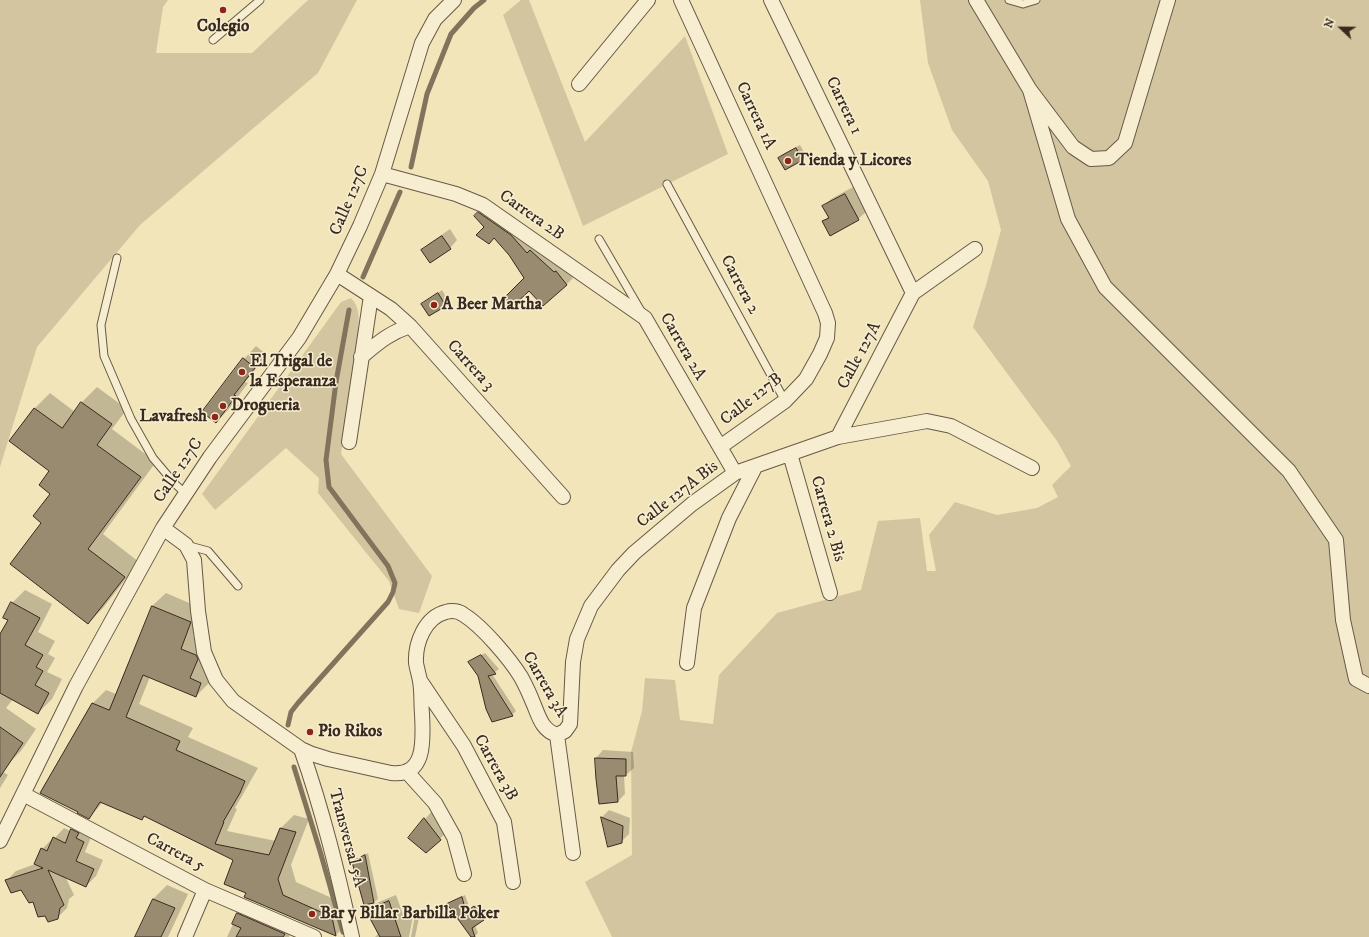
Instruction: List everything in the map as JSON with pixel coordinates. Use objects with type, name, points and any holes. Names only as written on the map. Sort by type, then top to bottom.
[{"type":"street","name":"Calle 127C","points":[[1,835],[23,794],[76,686],[163,528],[185,493],[247,406],[299,338],[337,274],[360,226],[382,174],[422,43],[435,19],[454,0]]},
{"type":"street","points":[[579,84],[648,0]]},
{"type":"street","name":"Carrera 1A","points":[[682,0],[825,313]]},
{"type":"street","name":"Carrera 1","points":[[771,0],[913,293]]},
{"type":"street","points":[[976,0],[1030,90],[1073,147],[1090,158],[1110,158],[1125,143],[1168,0]]},
{"type":"street","points":[[1030,90],[1068,219],[1105,287],[1289,471],[1336,540],[1343,620],[1356,679],[1369,686]]},
{"type":"street","name":"Carrera 2B","points":[[382,174],[456,194],[483,205],[645,318]]},
{"type":"street","points":[[913,293],[975,249]]},
{"type":"street","name":"Carrera 3","points":[[337,274],[391,309],[410,326],[562,497]]},
{"type":"street","name":"Calle 127A","points":[[838,437],[913,293]]},
{"type":"street","points":[[349,442],[370,296]]},
{"type":"street","name":"Calle 127B","points":[[720,447],[785,401],[806,380],[827,338],[828,323],[825,313]]},
{"type":"street","name":"Carrera 2A","points":[[645,318],[734,473]]},
{"type":"street","points":[[361,357],[383,338],[397,330],[410,326]]},
{"type":"street","name":"Calle 127A Bis","points":[[557,735],[565,731],[570,724],[573,662],[577,639],[591,606],[618,570],[634,553],[692,504],[734,473],[838,437],[927,421],[951,426],[1032,468]]},
{"type":"street","name":"Carrera 2 Bis","points":[[790,454],[830,593]]},
{"type":"street","points":[[687,664],[694,608],[729,518],[755,466]]},
{"type":"street","points":[[163,528],[186,545],[194,560],[198,611],[204,652],[216,680],[233,701],[302,749],[328,759],[391,773],[398,774],[407,772],[413,768],[422,748],[421,682]]},
{"type":"street","name":"Carrera 3A","points":[[421,682],[416,663],[420,638],[423,630],[428,624],[446,612],[456,611],[463,614],[482,630],[506,656],[527,689],[544,727],[550,733],[557,735],[573,853]]},
{"type":"street","name":"Carrera 3B","points":[[421,682],[464,746],[504,822],[513,882]]},
{"type":"street","name":"Transversal 5A","points":[[302,749],[316,790],[334,858],[352,937]]},
{"type":"street","points":[[407,772],[435,803],[454,837],[464,874]]},
{"type":"street","name":"Carrera 5","points":[[23,794],[205,890],[314,937]]},
{"type":"street","points":[[184,937],[205,890]]},
{"type":"lane","points":[[213,40],[260,0]]},
{"type":"lane","points":[[1009,0],[1023,4],[1036,0]]},
{"type":"lane","name":"Carrera 2","points":[[668,184],[785,401]]},
{"type":"lane","name":"Carrera 2A","points":[[599,239],[645,318]]},
{"type":"lane","points":[[117,258],[101,325],[104,356],[131,420],[153,458],[175,484],[185,493]]},
{"type":"lane","points":[[186,545],[208,551],[238,586]]},
{"type":"shaded area","points":[[0,0],[168,0],[163,7],[156,53],[252,53],[308,0],[357,0],[318,73],[140,225],[37,347],[0,467]]},
{"type":"shaded area","points":[[521,0],[529,0],[585,142],[685,36],[728,154],[583,226],[503,15]]},
{"type":"shaded area","points":[[920,0],[1369,0],[1369,937],[612,937],[585,882],[632,855],[631,752],[642,711],[645,678],[675,680],[680,720],[713,724],[719,675],[777,613],[861,590],[878,521],[920,518],[927,571],[936,571],[929,535],[955,502],[997,515],[1037,508],[1058,497],[1052,485],[1071,466],[1057,441],[973,327],[1001,230],[988,181],[952,130],[928,63]]},
{"type":"shaded area","points":[[351,298],[356,305],[359,317],[341,454],[432,576],[419,613],[399,609],[389,581],[318,493],[319,478],[286,448],[215,510],[202,494],[341,302]]},
{"type":"building","points":[[796,148],[803,160],[785,170],[778,158]]},
{"type":"building","points":[[845,194],[859,220],[830,236],[822,221],[829,218],[822,206]]},
{"type":"building","points":[[478,212],[511,235],[527,253],[530,250],[554,272],[556,271],[567,285],[543,306],[529,291],[509,310],[501,301],[524,278],[509,255],[494,238],[489,244],[476,235],[484,227],[474,216]]},
{"type":"building","points":[[442,236],[451,249],[430,263],[421,250]]},
{"type":"building","name":"A Beer Martha","points":[[438,293],[446,306],[429,316],[421,304]]},
{"type":"building","points":[[243,358],[255,368],[234,395],[236,396],[216,423],[202,412]]},
{"type":"building","points":[[81,402],[112,424],[97,445],[141,477],[88,549],[125,577],[88,624],[10,564],[41,523],[33,516],[50,494],[39,485],[49,471],[9,441],[34,408],[62,428]]},
{"type":"building","points":[[11,602],[40,618],[25,645],[43,655],[36,667],[43,671],[35,685],[49,693],[38,714],[0,693],[0,634],[8,620],[3,618]]},
{"type":"building","points":[[152,606],[191,622],[181,649],[196,655],[198,659],[190,678],[201,683],[196,697],[143,675],[126,717],[180,741],[176,750],[245,781],[240,793],[223,822],[215,844],[269,855],[280,828],[296,832],[278,879],[283,895],[332,917],[336,936],[244,897],[246,893],[224,884],[233,860],[144,816],[142,820],[100,802],[89,819],[40,793],[92,703],[109,710]]},
{"type":"building","points":[[481,655],[496,674],[488,676],[513,716],[492,722],[486,709],[478,676],[468,662]]},
{"type":"building","points":[[0,727],[23,743],[0,777]]},
{"type":"building","points":[[595,758],[626,759],[626,776],[616,776],[618,802],[599,804]]},
{"type":"building","points":[[601,817],[623,826],[622,843],[608,847]]},
{"type":"building","points":[[424,818],[441,840],[426,853],[408,838]]},
{"type":"building","points":[[71,829],[79,833],[76,838],[84,842],[76,861],[94,869],[86,887],[48,870],[64,905],[60,908],[58,919],[48,922],[45,916],[38,917],[33,902],[29,903],[21,890],[11,893],[5,880],[43,868],[34,864],[41,848],[47,851],[53,837],[65,843]]},
{"type":"building","points":[[365,855],[374,903],[364,905],[352,862]]},
{"type":"building","points":[[462,897],[466,912],[474,906],[484,920],[472,928],[475,937],[471,937],[447,904]]},
{"type":"building","points":[[153,899],[175,908],[161,937],[135,937]]},
{"type":"building","points":[[389,901],[401,937],[380,937],[366,911]]},
{"type":"building","points":[[237,913],[285,934],[283,937],[236,937],[241,928],[232,924]]},
{"type":"waterway","points":[[411,167],[427,94],[451,34],[474,8],[484,0]]},
{"type":"waterway","points":[[363,277],[400,192]]},
{"type":"waterway","points":[[288,725],[291,712],[298,703],[388,602],[393,592],[395,583],[388,566],[329,487],[326,460],[336,382],[349,310]]},
{"type":"waterway","points":[[294,767],[343,932]]},
{"type":"place","name":"Colegio","points":[[223,10]]},
{"type":"place","name":"Tienda y Licores","points":[[788,161]]},
{"type":"place","name":"A Beer Martha","points":[[434,305]]},
{"type":"place","name":"El Trigal de la Esperanza","points":[[242,372]]},
{"type":"place","name":"Drogueria","points":[[223,406]]},
{"type":"place","name":"Lavafresh","points":[[215,417]]},
{"type":"place","name":"Pio Rikos","points":[[310,732]]},
{"type":"place","name":"Bar y Billar Barbilla Poker","points":[[312,914]]}]
